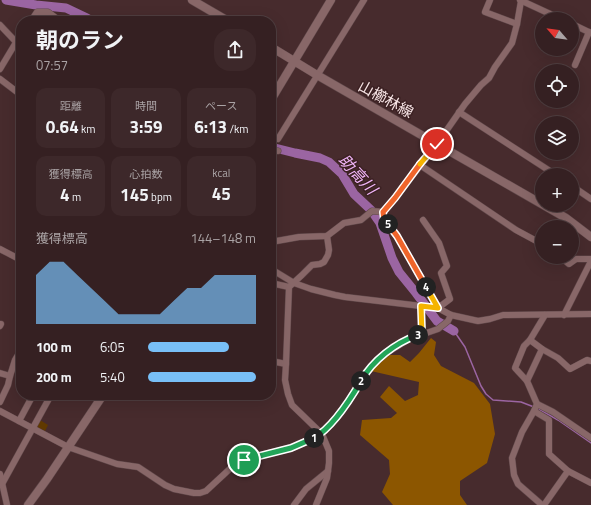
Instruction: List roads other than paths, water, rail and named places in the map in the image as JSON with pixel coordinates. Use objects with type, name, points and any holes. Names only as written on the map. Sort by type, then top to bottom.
[{"type":"main road","points":[[192,0],[219,16]]},
{"type":"main road","points":[[276,92],[331,0]]},
{"type":"main road","name":"山櫛林線","points":[[276,50],[316,76],[566,218],[591,237]]},
{"type":"main road","points":[[28,505],[100,400]]},
{"type":"street","points":[[278,139],[364,0]]},
{"type":"street","points":[[490,0],[485,12],[517,24]]},
{"type":"street","points":[[438,308],[397,236],[384,220],[383,212],[437,144],[459,112],[489,78],[512,42],[517,24],[520,0],[546,12]]},
{"type":"street","points":[[35,16],[38,12],[48,12],[51,16]]},
{"type":"street","points":[[0,25],[16,42],[0,69]]},
{"type":"street","points":[[574,64],[590,32],[579,27]]},
{"type":"street","points":[[0,79],[16,90]]},
{"type":"street","points":[[459,112],[545,168]]},
{"type":"street","points":[[420,165],[516,230],[535,240]]},
{"type":"street","points":[[579,191],[591,199]]},
{"type":"street","points":[[276,241],[299,237],[327,236],[344,223],[362,220],[372,211],[383,212]]},
{"type":"street","points":[[423,220],[438,243],[447,266],[441,273],[450,299],[438,308]]},
{"type":"street","points":[[316,505],[327,478],[329,451],[322,434],[292,406],[285,380],[291,285],[312,265],[324,262],[330,250],[327,236]]},
{"type":"street","points":[[0,249],[16,257]]},
{"type":"street","points":[[564,315],[591,260],[579,259]]},
{"type":"street","points":[[276,273],[291,285]]},
{"type":"street","points":[[276,284],[291,285],[345,297],[438,308],[451,315],[478,321],[504,315],[591,314]]},
{"type":"street","points":[[421,306],[422,334]]},
{"type":"street","points":[[0,411],[68,448],[117,464],[138,467],[160,482],[174,489],[200,493],[206,491],[234,465],[257,456],[291,448],[322,434],[339,415],[366,372],[377,360],[409,339],[438,329],[448,321],[451,315]]},
{"type":"street","points":[[545,315],[530,340],[524,346],[515,368],[527,381],[537,404],[553,412],[591,438]]},
{"type":"street","points":[[530,340],[558,358],[570,369],[587,360],[591,361]]},
{"type":"street","points":[[527,381],[542,349]]},
{"type":"street","points":[[0,402],[8,385],[16,358]]},
{"type":"street","points":[[276,362],[286,364]]},
{"type":"street","points":[[0,373],[10,376]]},
{"type":"street","points":[[19,421],[30,400]]},
{"type":"street","points":[[1,484],[48,400]]},
{"type":"street","points":[[537,404],[522,432],[512,458],[514,475],[518,484],[543,505],[568,471]]},
{"type":"street","points":[[534,411],[548,420],[549,454],[568,471],[591,483]]},
{"type":"street","points":[[294,505],[306,489],[328,471]]},
{"type":"street","points":[[0,474],[1,484],[7,505]]},
{"type":"waterway","name":"助高川","points":[[6,0],[66,8],[83,16]]},
{"type":"waterway","name":"助高川","points":[[276,148],[320,158],[329,162],[342,174],[354,194],[371,210],[380,223],[392,258],[399,272],[437,321],[454,331]]},
{"type":"waterway","points":[[454,331],[465,347],[481,386],[486,394],[493,400],[521,402],[534,407]]},
{"type":"waterway","points":[[537,408],[558,420],[591,443]]}]
